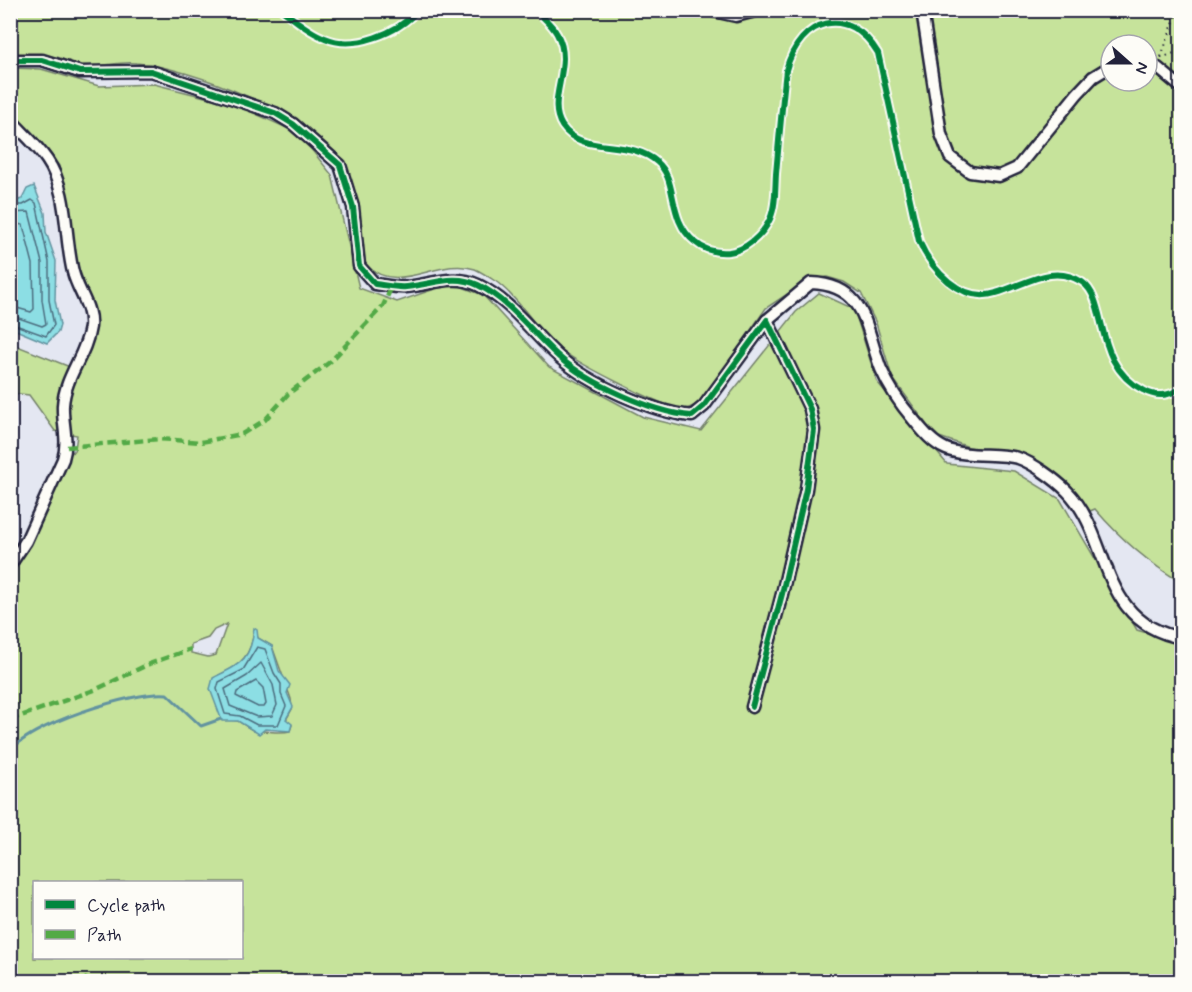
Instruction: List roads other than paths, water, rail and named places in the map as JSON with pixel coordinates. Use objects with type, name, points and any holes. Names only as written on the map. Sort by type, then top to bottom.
[{"type":"street","points":[[709,10],[735,16],[759,10]]},
{"type":"street","points":[[922,10],[941,134],[950,157],[970,172],[999,176],[1017,168],[1077,94],[1099,73]]},
{"type":"street","points":[[10,60],[42,60],[80,72],[151,71],[275,113],[293,124],[340,165],[353,207],[359,266],[375,284],[405,288],[453,278],[477,284],[504,302],[561,358],[599,384],[675,414],[692,416],[704,406],[767,320],[811,283],[828,284],[844,292],[859,306],[870,329],[881,369],[897,396],[930,438],[947,449],[1018,458],[1067,491],[1089,524],[1110,582],[1132,613],[1167,635],[1182,638]]},
{"type":"street","points":[[1159,69],[1182,88]]},
{"type":"street","points":[[10,119],[47,160],[53,170],[63,208],[73,272],[79,292],[90,310],[86,343],[68,380],[65,397],[67,447],[26,542],[10,565]]},
{"type":"street","points":[[752,706],[782,594],[806,489],[814,430],[810,409],[767,320]]},
{"type":"water","points":[[10,180],[16,181],[15,190],[12,192],[15,201],[22,199],[27,189],[34,186],[45,213],[46,232],[56,261],[55,300],[60,325],[58,332],[47,343],[11,328]]},
{"type":"water","points":[[254,628],[257,630],[258,638],[272,646],[279,671],[290,685],[287,693],[293,707],[286,719],[292,724],[290,731],[265,729],[259,734],[238,721],[222,721],[210,689],[213,678],[237,665],[247,655]]},
{"type":"waterway","points":[[10,753],[19,743],[57,721],[107,704],[152,694],[167,694],[201,726],[221,719]]}]
